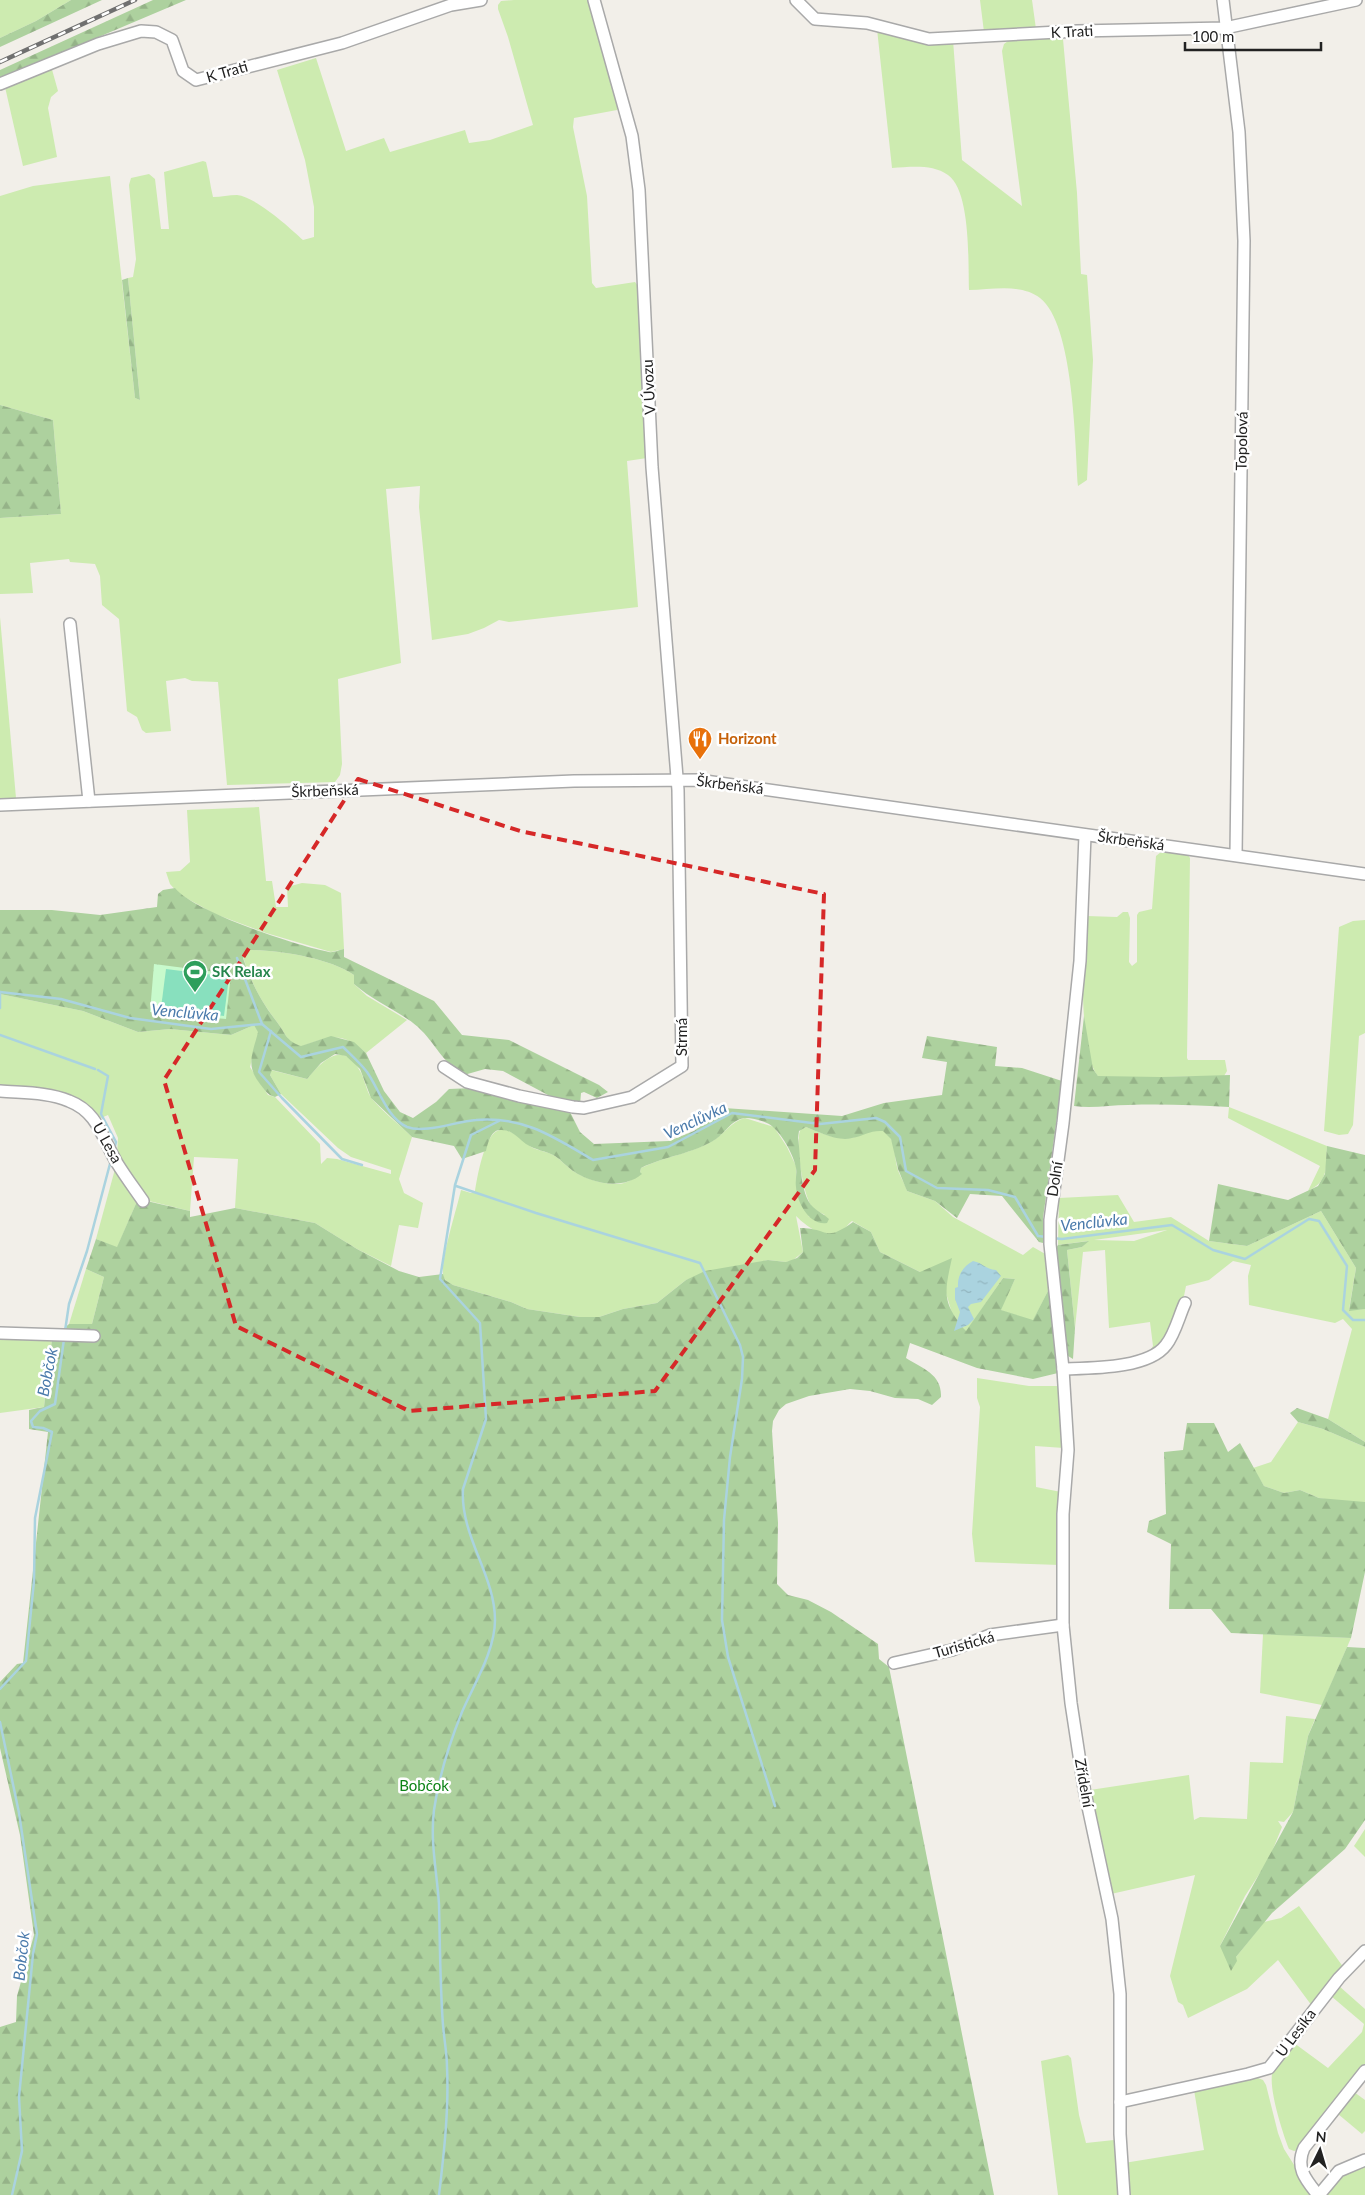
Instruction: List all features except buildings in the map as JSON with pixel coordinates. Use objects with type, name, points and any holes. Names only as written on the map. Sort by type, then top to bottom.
[{"type":"street","name":"K Trati","points":[[0,84],[98,44],[141,31],[156,32],[172,40],[183,71],[196,80],[342,43],[451,5],[481,0]]},
{"type":"street","name":"V Úvozu","points":[[594,0],[632,136],[639,190],[652,467],[677,780]]},
{"type":"street","name":"K Trati","points":[[796,0],[815,19],[867,23],[929,39],[1001,34],[1225,28],[1356,0]]},
{"type":"street","name":"Topolová","points":[[1222,0],[1239,132],[1244,241],[1236,855]]},
{"type":"street","points":[[70,624],[89,801]]},
{"type":"street","name":"Strmá","points":[[444,1067],[467,1082],[519,1096],[584,1108],[632,1097],[682,1066],[677,780]]},
{"type":"street","name":"Škrbeňská","points":[[0,805],[349,789],[698,780],[1365,874]]},
{"type":"street","name":"Dolní","points":[[1063,1369],[1050,1244],[1051,1205],[1063,1123],[1080,961],[1084,835]]},
{"type":"street","name":"U Lesa","points":[[0,1091],[55,1096],[70,1101],[88,1112],[100,1126],[116,1161],[143,1201]]},
{"type":"street","points":[[1063,1369],[1096,1368],[1150,1357],[1167,1344],[1185,1303]]},
{"type":"street","points":[[0,1333],[94,1336]]},
{"type":"street","name":"Zřídelní","points":[[1063,1369],[1068,1450],[1063,1514],[1064,1625],[1071,1703],[1084,1788],[1112,1919],[1120,1994],[1121,2169],[1124,2195]]},
{"type":"street","name":"Turistická","points":[[894,1663],[952,1650],[990,1635],[1064,1625]]},
{"type":"street","name":"U Lesíka","points":[[1120,2102],[1269,2068],[1339,1978],[1365,1951]]},
{"type":"street","points":[[1365,2071],[1304,2148],[1300,2157],[1302,2172],[1319,2195],[1339,2171],[1365,2160]]},
{"type":"highlighted area","points":[[358,779],[520,831],[824,894],[815,1170],[655,1391],[409,1411],[236,1326],[164,1080]]},
{"type":"green space","points":[[0,0],[71,0],[36,21],[0,38]]},
{"type":"green space","points":[[71,0],[102,0],[0,47],[0,38],[36,21]]},
{"type":"green space","points":[[153,0],[186,0],[94,39],[94,43],[0,81],[0,70]]},
{"type":"green space","points":[[589,0],[611,69],[619,104],[617,110],[574,118],[573,127],[587,196],[592,283],[596,288],[635,282],[639,287],[647,458],[627,461],[638,607],[509,622],[499,620],[468,634],[432,640],[419,507],[420,486],[386,489],[401,663],[338,679],[342,764],[340,775],[335,782],[227,785],[218,682],[192,681],[185,678],[166,681],[171,731],[146,733],[142,730],[137,717],[127,711],[119,619],[102,605],[100,576],[95,564],[70,562],[69,559],[30,563],[33,593],[0,594],[0,518],[61,514],[53,420],[0,405],[0,196],[33,186],[110,176],[135,398],[140,400],[128,278],[133,277],[136,259],[129,185],[131,178],[149,174],[155,179],[161,229],[169,229],[164,172],[203,161],[206,162],[213,197],[237,195],[245,197],[272,213],[303,240],[314,237],[314,207],[305,160],[277,70],[316,58],[346,151],[384,138],[390,152],[465,130],[469,143],[490,140],[533,125],[498,9],[501,1]]},
{"type":"green space","points":[[980,0],[1032,0],[1036,29],[984,32]]},
{"type":"green space","points":[[877,29],[953,40],[962,160],[1022,206],[1002,51],[1004,44],[1011,39],[1058,36],[1063,39],[1077,193],[1081,274],[1087,275],[1093,360],[1087,480],[1078,486],[1071,386],[1060,332],[1051,312],[1040,298],[1032,293],[1006,288],[969,290],[967,228],[964,211],[961,196],[955,183],[948,175],[935,169],[921,167],[892,168]]},
{"type":"green space","points":[[51,66],[58,91],[51,97],[48,108],[57,157],[23,166],[5,87]]},
{"type":"green space","points":[[128,278],[140,400],[135,398],[122,280]]},
{"type":"green space","points":[[0,405],[53,420],[61,514],[0,518]]},
{"type":"green space","points":[[0,617],[16,798],[0,798]]},
{"type":"green space","points":[[259,807],[266,881],[272,881],[276,907],[288,907],[287,887],[302,883],[325,885],[341,893],[344,949],[331,952],[266,933],[215,914],[179,894],[170,884],[166,872],[180,871],[190,862],[187,810]]},
{"type":"green space","points":[[1161,852],[1188,855],[1190,858],[1187,1058],[1188,1060],[1225,1060],[1227,1071],[1224,1076],[1106,1078],[1098,1076],[1092,1064],[1087,1046],[1083,999],[1087,916],[1117,917],[1123,912],[1128,912],[1130,918],[1129,962],[1132,966],[1137,962],[1137,915],[1139,912],[1152,909],[1156,856]]},
{"type":"green space","points":[[175,888],[203,907],[247,927],[314,949],[334,952],[344,949],[344,957],[434,1001],[462,1035],[509,1040],[599,1085],[608,1092],[597,1098],[584,1092],[581,1093],[580,1105],[563,1103],[503,1071],[485,1069],[464,1075],[444,1058],[418,1027],[354,984],[354,975],[344,969],[303,956],[249,950],[243,958],[253,984],[287,1037],[301,1046],[331,1036],[354,1042],[366,1053],[384,1091],[400,1112],[413,1118],[436,1102],[449,1089],[473,1088],[570,1112],[580,1132],[594,1144],[669,1141],[694,1131],[724,1108],[842,1116],[884,1103],[942,1095],[947,1062],[922,1058],[927,1036],[997,1047],[995,1066],[1022,1068],[1062,1081],[1043,1218],[1048,1232],[1047,1244],[1039,1242],[1002,1196],[970,1194],[957,1218],[935,1201],[907,1191],[898,1169],[891,1139],[883,1131],[874,1131],[856,1137],[841,1139],[806,1127],[799,1131],[800,1164],[805,1193],[813,1207],[829,1219],[827,1223],[821,1223],[815,1221],[805,1212],[797,1193],[795,1163],[791,1152],[772,1126],[765,1122],[746,1118],[737,1120],[716,1139],[707,1144],[641,1168],[640,1172],[642,1174],[634,1179],[617,1184],[598,1182],[581,1176],[555,1156],[529,1146],[514,1134],[504,1130],[494,1132],[486,1151],[462,1159],[454,1146],[412,1137],[371,1098],[360,1069],[346,1056],[335,1054],[321,1063],[307,1079],[272,1070],[270,1075],[281,1094],[275,1097],[272,1096],[266,1092],[255,1077],[251,1065],[252,1053],[258,1032],[254,1025],[231,1035],[170,1029],[138,1032],[83,1011],[0,994],[0,910],[52,910],[100,915],[157,907],[158,894],[163,890]]},
{"type":"green space","points":[[1365,920],[1365,1033],[1359,1036],[1353,1125],[1348,1134],[1339,1135],[1324,1131],[1339,927],[1353,921]]},
{"type":"green space","points":[[249,950],[303,956],[344,969],[354,975],[354,984],[367,996],[407,1020],[366,1053],[342,1038],[327,1038],[300,1047],[287,1037],[257,991],[243,957]]},
{"type":"green space","name":"SK Relax","points":[[154,964],[231,974],[226,1019],[150,1012]]},
{"type":"green space","name":"SK Relax","points":[[166,969],[229,977],[224,1016],[161,1008]]},
{"type":"green space","points":[[0,994],[83,1011],[138,1032],[170,1029],[231,1035],[254,1025],[259,1031],[250,1067],[268,1095],[275,1097],[320,1144],[321,1164],[327,1158],[337,1159],[391,1174],[391,1170],[351,1157],[338,1148],[281,1094],[270,1075],[271,1070],[307,1079],[326,1060],[333,1056],[347,1056],[360,1071],[372,1099],[412,1137],[399,1179],[404,1193],[423,1203],[418,1228],[399,1225],[391,1266],[357,1249],[315,1223],[235,1208],[238,1159],[194,1157],[190,1211],[149,1201],[117,1154],[118,1138],[108,1115],[101,1118],[83,1102],[0,1088]]},
{"type":"green space","points":[[1084,1016],[1093,1069],[1098,1076],[1230,1075],[1229,1107],[1166,1105],[1074,1106]]},
{"type":"green space","points":[[1229,1107],[1327,1146],[1325,1173],[1320,1183],[1308,1191],[1320,1166],[1228,1118]]},
{"type":"green space","points":[[745,1118],[774,1127],[787,1147],[796,1166],[796,1176],[809,1217],[825,1215],[812,1207],[806,1192],[798,1144],[801,1129],[806,1127],[839,1138],[850,1138],[873,1130],[883,1130],[892,1141],[898,1170],[907,1191],[935,1201],[953,1217],[1023,1255],[1033,1247],[1047,1255],[1050,1287],[1033,1321],[1000,1310],[1015,1279],[1003,1278],[966,1332],[952,1313],[945,1290],[920,1272],[880,1252],[871,1232],[852,1221],[835,1235],[823,1234],[805,1224],[796,1216],[803,1252],[792,1261],[768,1260],[686,1280],[657,1303],[623,1309],[599,1317],[580,1317],[527,1309],[511,1302],[453,1285],[444,1278],[444,1257],[461,1190],[471,1193],[475,1191],[485,1149],[492,1135],[497,1131],[507,1130],[511,1132],[533,1148],[555,1156],[573,1171],[584,1177],[598,1182],[618,1184],[641,1174],[641,1168],[706,1145],[736,1122]]},
{"type":"green space","points":[[1327,1146],[1365,1155],[1365,1309],[1349,1311],[1356,1268],[1321,1211],[1247,1246],[1209,1241],[1218,1184],[1288,1200],[1318,1186],[1325,1174]]},
{"type":"green space","points":[[115,1169],[138,1199],[117,1248],[96,1239]]},
{"type":"green space","points":[[1118,1195],[1134,1222],[1171,1217],[1209,1241],[1247,1246],[1321,1211],[1356,1268],[1349,1310],[1365,1309],[1365,1442],[1328,1419],[1352,1329],[1343,1319],[1335,1323],[1249,1305],[1248,1276],[1251,1265],[1233,1261],[1209,1280],[1186,1286],[1184,1296],[1163,1342],[1149,1353],[1153,1346],[1150,1322],[1109,1328],[1105,1250],[1083,1252],[1075,1328],[1067,1250],[1082,1247],[1088,1241],[1058,1245],[1059,1198]],"holes":[[[1167,1230],[1134,1241],[1094,1240]]]},
{"type":"green space","name":"Bobčok","points":[[138,1199],[190,1211],[190,1217],[235,1208],[315,1223],[357,1249],[399,1271],[419,1277],[443,1274],[445,1280],[453,1285],[511,1302],[527,1309],[580,1317],[599,1317],[623,1309],[657,1303],[686,1280],[705,1271],[768,1260],[786,1262],[797,1258],[803,1252],[800,1228],[831,1233],[837,1232],[853,1222],[871,1232],[880,1252],[920,1272],[952,1258],[947,1281],[947,1297],[949,1305],[966,1331],[1003,1278],[1015,1279],[1001,1310],[1033,1320],[1050,1287],[1058,1245],[1089,1241],[1082,1247],[1067,1250],[1075,1328],[1073,1359],[1060,1351],[1058,1373],[1033,1379],[977,1368],[910,1343],[906,1358],[925,1369],[935,1377],[938,1383],[941,1397],[932,1405],[918,1399],[895,1398],[870,1391],[850,1389],[809,1396],[786,1404],[779,1410],[773,1421],[772,1431],[778,1523],[777,1584],[788,1595],[808,1600],[831,1612],[878,1644],[879,1659],[889,1667],[994,2195],[0,2195],[0,2027],[16,2022],[17,1996],[34,1935],[20,1835],[0,1748],[0,1682],[17,1664],[23,1663],[48,1432],[29,1429],[29,1410],[44,1407],[52,1339],[69,1324],[92,1324],[104,1277],[86,1269],[96,1239],[117,1247]]},
{"type":"green space","points":[[86,1269],[104,1277],[92,1324],[69,1324]]},
{"type":"green space","points":[[0,1337],[52,1339],[44,1407],[0,1413]]},
{"type":"green space","points":[[977,1378],[1029,1386],[1058,1386],[1062,1393],[1064,1448],[1035,1446],[1036,1487],[1061,1492],[1060,1565],[975,1562],[972,1534],[980,1407],[977,1398]]},
{"type":"green space","points":[[1297,1408],[1328,1419],[1365,1442],[1365,1447],[1323,1429],[1298,1422],[1290,1413]]},
{"type":"green space","points":[[1298,1422],[1323,1429],[1365,1447],[1365,1506],[1319,1498],[1300,1490],[1284,1493],[1264,1486],[1253,1468],[1271,1462]]},
{"type":"green space","points":[[1187,1423],[1214,1423],[1228,1452],[1240,1443],[1264,1486],[1284,1493],[1300,1490],[1319,1498],[1365,1502],[1365,1572],[1351,1638],[1231,1633],[1211,1609],[1169,1609],[1171,1544],[1147,1532],[1149,1521],[1166,1514],[1164,1452],[1183,1450]]},
{"type":"green space","points":[[1263,1634],[1351,1638],[1322,1705],[1260,1693]]},
{"type":"green space","points":[[1347,1647],[1365,1648],[1365,1820],[1345,1849],[1272,1913],[1236,1957],[1237,1961],[1231,1971],[1220,1946],[1293,1812],[1308,1736]]},
{"type":"green space","points":[[1286,1716],[1315,1719],[1308,1736],[1293,1812],[1284,1822],[1278,1821],[1282,1827],[1269,1859],[1245,1896],[1220,1946],[1236,1957],[1264,1922],[1281,1918],[1299,1906],[1344,1968],[1312,2006],[1278,1960],[1247,1989],[1188,2018],[1183,2005],[1178,2002],[1170,1976],[1195,1875],[1111,1894],[1090,1790],[1189,1775],[1194,1820],[1200,1817],[1247,1819],[1250,1762],[1283,1763]]},
{"type":"green space","points":[[1365,1829],[1365,1857],[1354,1846]]},
{"type":"green space","points":[[1339,1986],[1365,2009],[1365,2064],[1298,2150],[1294,2151],[1289,2149],[1276,2110],[1272,2087],[1273,2071],[1294,2043],[1328,2068],[1362,2032],[1364,2024],[1331,1996]]},
{"type":"green space","points":[[1068,2055],[1071,2058],[1079,2115],[1086,2143],[1114,2140],[1117,2144],[1122,2195],[1058,2195],[1041,2061]]},
{"type":"green space","points":[[1258,2078],[1263,2080],[1266,2085],[1284,2149],[1313,2195],[1129,2195],[1124,2163],[1204,2150],[1194,2090]]},
{"type":"green space","points":[[1354,2092],[1365,2100],[1365,2131],[1362,2134],[1338,2114]]},
{"type":"green space","points":[[1365,2165],[1365,2195],[1326,2195],[1343,2177]]},
{"type":"water","points":[[973,1261],[996,1270],[1001,1276],[981,1302],[971,1304],[968,1307],[974,1319],[968,1325],[954,1331],[960,1312],[955,1299],[955,1288],[958,1287],[961,1272]]},
{"type":"waterway","points":[[237,958],[262,1024]]},
{"type":"waterway","name":"Venclůvka","points":[[0,992],[61,999],[130,1018],[211,1029],[262,1024],[301,1057],[343,1047],[367,1072],[394,1117],[407,1127],[423,1129],[476,1120],[509,1121],[551,1136],[593,1160],[668,1147],[732,1113],[820,1124],[876,1118],[885,1122],[900,1137],[906,1171],[937,1188],[988,1190],[1015,1197],[1038,1236],[1047,1237]]},
{"type":"waterway","name":"Bobčok","points":[[0,992],[0,1008]]},
{"type":"waterway","points":[[271,1031],[259,1072],[342,1159],[362,1165]]},
{"type":"waterway","name":"Bobčok","points":[[0,1035],[95,1069]]},
{"type":"waterway","name":"Bobčok","points":[[98,1070],[108,1076],[101,1114],[116,1142],[114,1150]]},
{"type":"waterway","points":[[439,2195],[446,2131],[447,2056],[441,1995],[439,1904],[433,1846],[434,1810],[449,1748],[462,1712],[492,1644],[495,1620],[494,1603],[490,1587],[467,1523],[463,1489],[486,1419],[480,1323],[440,1279],[455,1185],[471,1135],[499,1121]]},
{"type":"waterway","name":"Bobčok","points":[[65,1331],[69,1304],[87,1251],[111,1160]]},
{"type":"waterway","points":[[456,1186],[536,1213],[700,1263],[740,1345],[743,1357],[742,1379],[730,1457],[724,1520],[722,1620],[728,1657],[775,1806]]},
{"type":"waterway","name":"Venclůvka","points":[[1052,1238],[1062,1239],[1172,1225],[1213,1250],[1245,1259],[1309,1219],[1319,1221],[1347,1266],[1343,1310],[1353,1320],[1365,1320]]},
{"type":"waterway","name":"Bobčok","points":[[0,1689],[26,1661],[34,1581],[35,1518],[52,1432],[43,1428],[33,1427],[31,1421],[40,1411],[55,1404],[64,1339]]},
{"type":"waterway","name":"Bobčok","points":[[0,1722],[19,1813],[37,1934],[33,1954],[19,2097],[22,2151],[12,2195]]},
{"type":"railway","points":[[0,62],[135,0]]},
{"type":"place","name":"Horizont","points":[[700,760]]},
{"type":"place","name":"SK Relax","points":[[195,993]]}]
